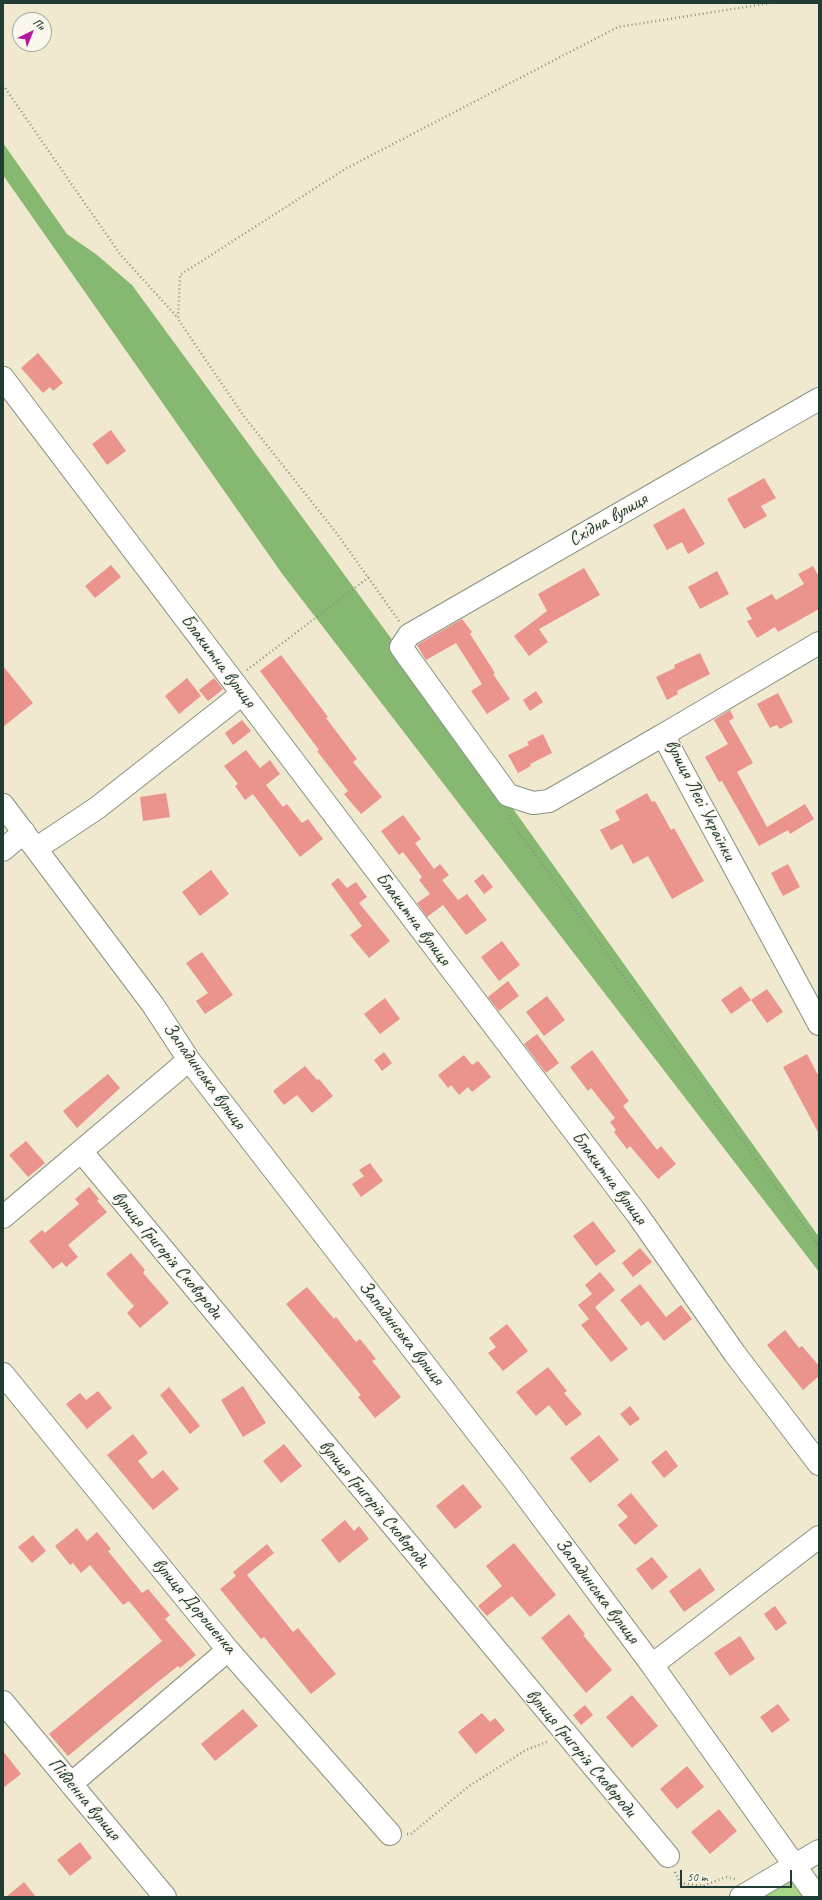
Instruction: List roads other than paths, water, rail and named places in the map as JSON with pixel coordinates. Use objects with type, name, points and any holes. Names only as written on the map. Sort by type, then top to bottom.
[{"type":"street","name":"Блакитна вулиця","points":[[3,378],[637,1214],[735,1354],[819,1464]]},
{"type":"street","name":"Східна вулиця","points":[[663,735],[549,801],[533,803],[508,795],[405,641],[819,399]]},
{"type":"street","name":"вулиця Лесі Українки","points":[[819,644],[663,735],[819,1024]]},
{"type":"street","points":[[3,850],[31,840],[97,808],[238,687]]},
{"type":"street","name":"Западинська вулиця","points":[[3,805],[31,840],[153,1005],[189,1060],[514,1480],[652,1665],[817,1897]]},
{"type":"street","points":[[3,1217],[189,1060]]},
{"type":"street","name":"вулиця Григорія Сковороди","points":[[81,1151],[668,1856]]},
{"type":"street","name":"вулиця Дорошенка","points":[[3,1374],[228,1650],[390,1834]]},
{"type":"street","points":[[652,1665],[819,1538]]},
{"type":"street","points":[[71,1784],[228,1650]]},
{"type":"street","name":"Південна вулиця","points":[[3,1702],[165,1897]]},
{"type":"street","points":[[741,1897],[819,1851]]}]
